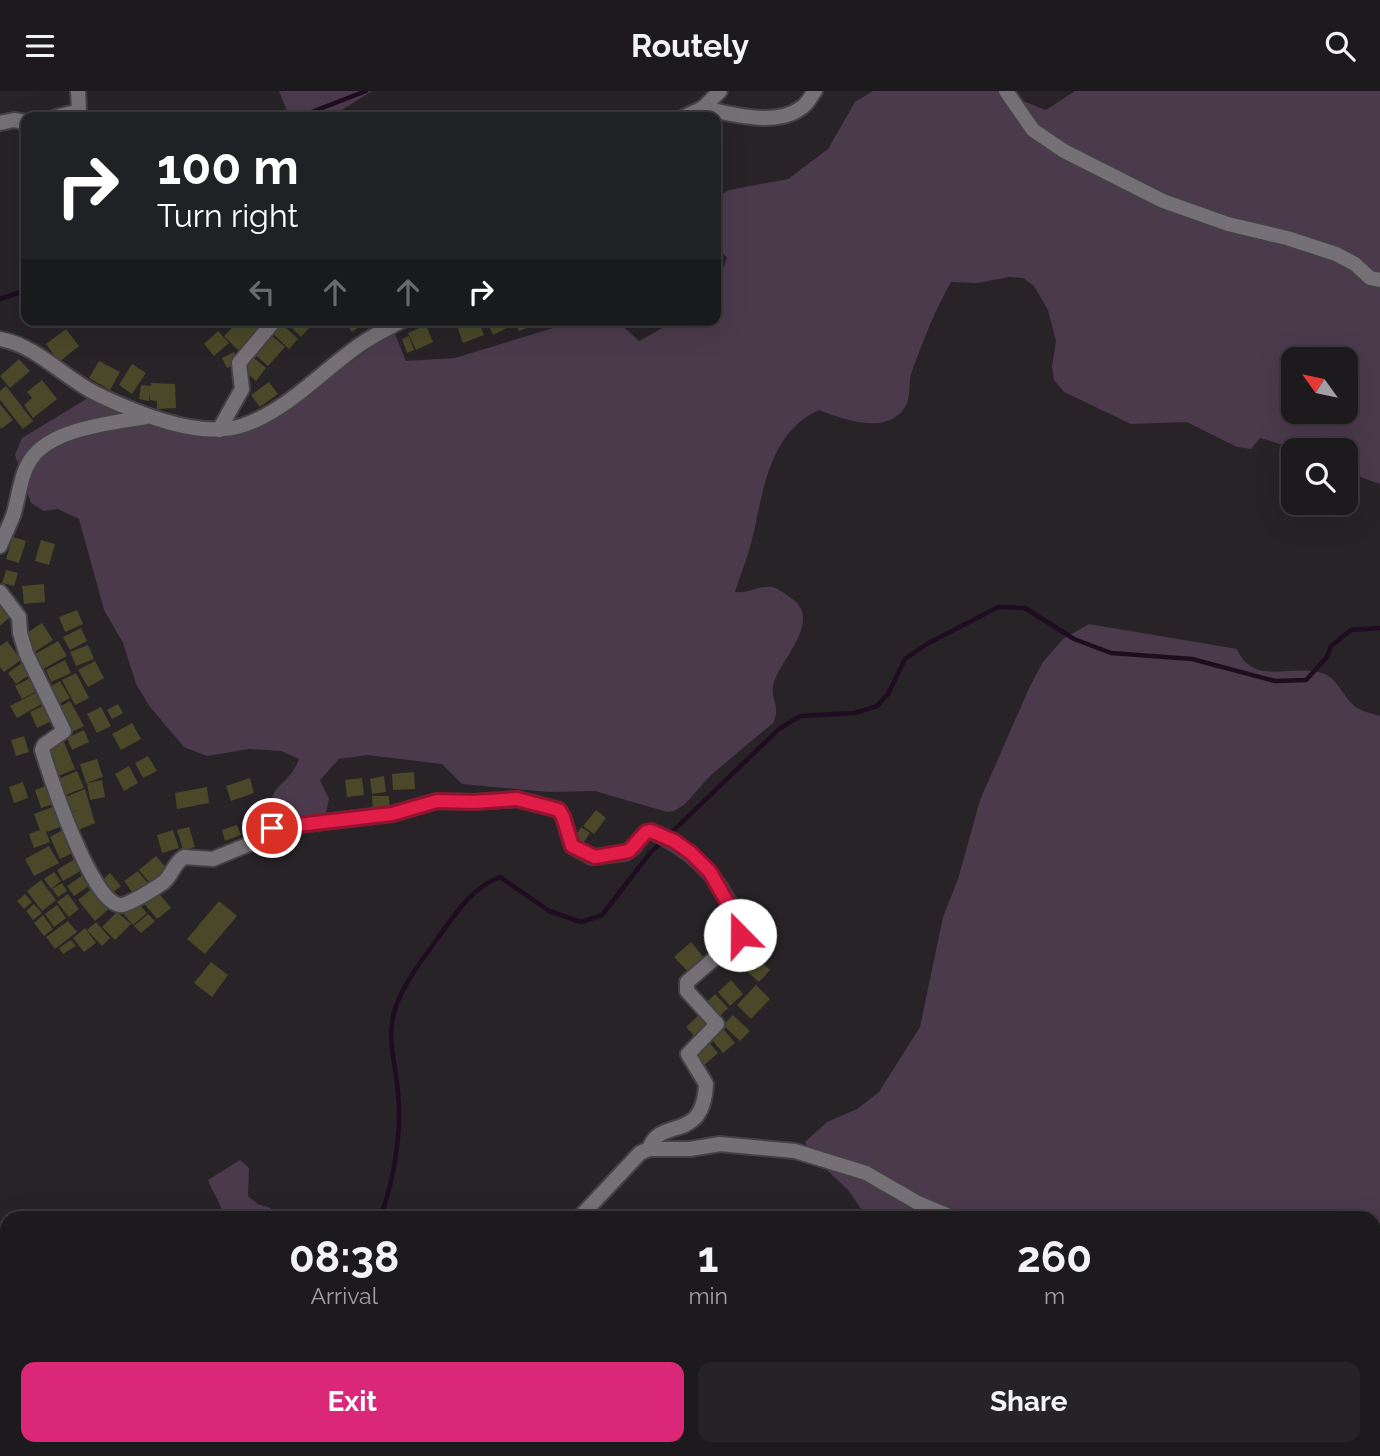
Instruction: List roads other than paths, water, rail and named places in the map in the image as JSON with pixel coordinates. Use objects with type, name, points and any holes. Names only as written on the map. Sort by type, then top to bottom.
[{"type":"street","points":[[75,112],[79,111],[78,91]]},
{"type":"street","points":[[695,112],[703,108],[720,91]]},
{"type":"street","points":[[703,108],[735,115],[779,117],[801,109],[815,91]]},
{"type":"street","points":[[1006,91],[1033,130],[1064,151],[1163,201],[1228,224],[1287,238],[1336,254],[1355,264],[1370,278],[1380,281]]},
{"type":"street","points":[[0,123],[21,121]]},
{"type":"street","points":[[219,430],[242,389],[239,363],[270,326]]},
{"type":"street","points":[[0,339],[21,345],[82,387],[146,417],[219,430],[242,426],[264,416],[363,342],[392,326]]},
{"type":"street","points":[[0,546],[26,470],[40,449],[56,438],[91,427],[146,417]]},
{"type":"street","points":[[0,592],[19,617],[26,653],[64,731],[44,745],[42,750],[79,852],[105,897],[115,904],[127,904],[163,883],[184,857],[213,859],[252,843],[272,828],[392,814],[432,801],[517,799],[559,810],[572,846],[592,857],[629,851],[644,834],[651,831],[674,841],[710,872],[741,929],[737,939],[687,982],[687,991],[717,1024],[688,1054],[706,1084],[701,1113],[686,1126],[658,1135],[649,1149],[629,1163],[585,1211]]},
{"type":"street","points":[[649,1149],[690,1149],[720,1143],[795,1151],[866,1173],[937,1211]]},
{"type":"waterway","points":[[312,112],[366,91]]},
{"type":"waterway","points":[[0,299],[21,292]]},
{"type":"waterway","points":[[382,1211],[393,1172],[398,1140],[398,1092],[391,1040],[394,1011],[411,977],[453,917],[473,894],[490,882],[500,877],[549,911],[581,922],[602,915],[650,853],[779,729],[800,716],[855,713],[877,706],[888,694],[905,659],[927,644],[998,607],[1025,608],[1074,639],[1111,653],[1192,659],[1275,681],[1306,680],[1327,657],[1331,646],[1351,630],[1380,628]]}]
